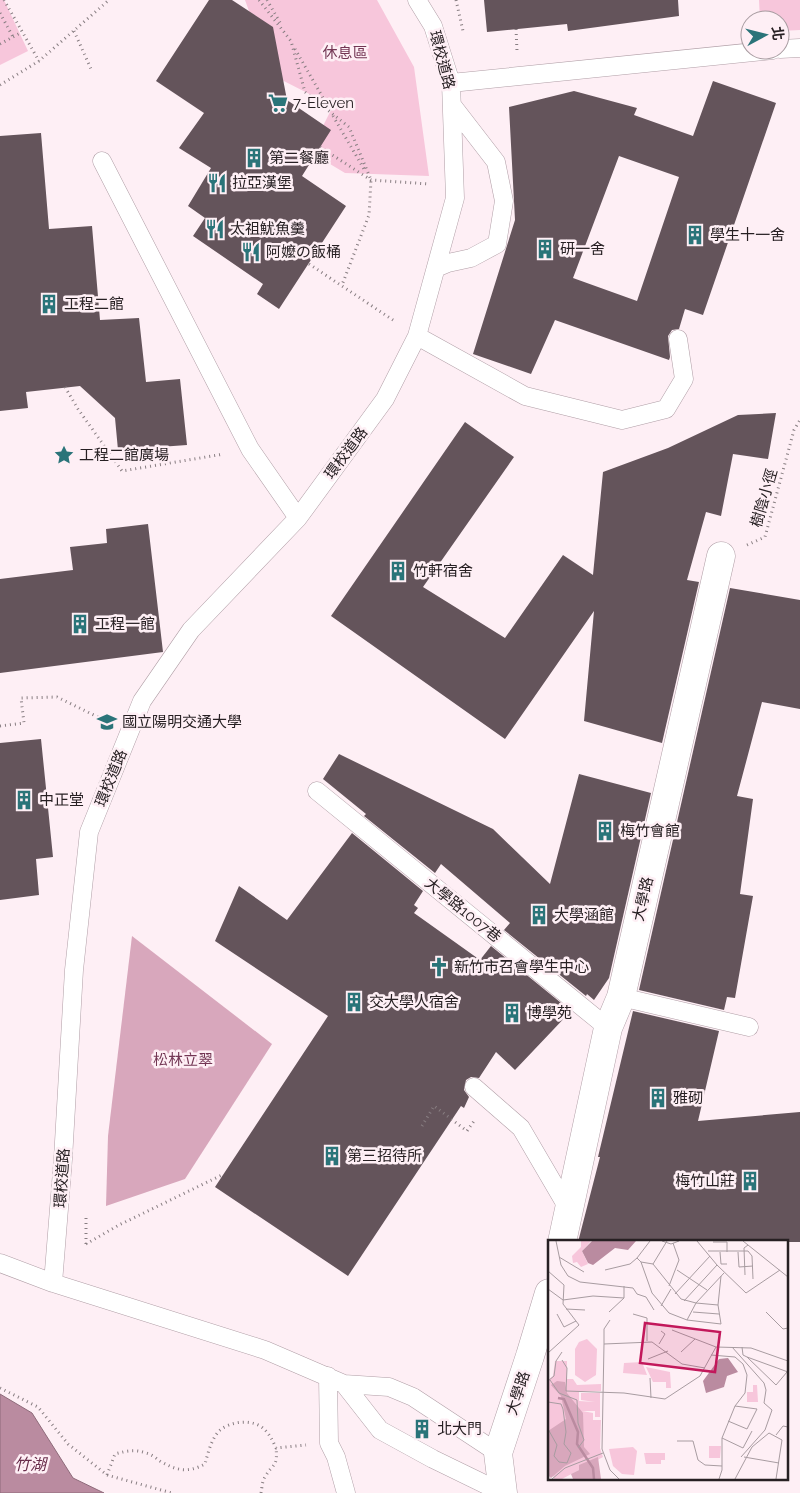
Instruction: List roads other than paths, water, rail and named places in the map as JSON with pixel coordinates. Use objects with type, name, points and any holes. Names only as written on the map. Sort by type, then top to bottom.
[{"type":"street","name":"大學路","points":[[562,1240],[608,1028],[621,997],[721,556]]},
{"type":"street","name":"大學路","points":[[503,1493],[498,1453],[548,1296]]},
{"type":"lane","name":"環校道路","points":[[53,1283],[63,1159],[74,970],[89,832],[142,700],[191,630],[298,518],[385,400],[417,336],[455,198],[451,83],[433,26],[417,0]]},
{"type":"lane","points":[[451,83],[740,53]]},
{"type":"lane","points":[[436,268],[448,263],[471,258],[497,244],[504,201],[496,162],[452,105]]},
{"type":"lane","points":[[102,161],[250,449],[298,518]]},
{"type":"lane","points":[[417,336],[525,396],[622,420],[666,409],[684,379],[678,339]]},
{"type":"lane","name":"大學路1007巷","points":[[317,791],[608,1028]]},
{"type":"lane","points":[[621,997],[749,1027]]},
{"type":"lane","points":[[474,1087],[521,1128],[569,1210]]},
{"type":"lane","points":[[0,1263],[53,1283],[265,1350],[344,1384],[389,1387],[413,1397],[498,1453]]},
{"type":"lane","points":[[328,1376],[329,1443],[336,1457],[346,1493]]},
{"type":"lane","points":[[344,1384],[380,1430],[433,1459],[503,1493]]},
{"type":"water","name":"竹湖","points":[[0,1394],[32,1413],[73,1478],[104,1493],[0,1493]]},
{"type":"place","name":"7-Eleven","points":[[278,103]]},
{"type":"place","name":"第二餐廳","points":[[254,158]]},
{"type":"place","name":"拉亞漢堡","points":[[217,183]]},
{"type":"place","name":"太祖魷魚羹","points":[[215,229]]},
{"type":"place","name":"學生十一舍","points":[[695,235]]},
{"type":"place","name":"研一舍","points":[[545,249]]},
{"type":"place","name":"阿嬤の飯桶","points":[[251,252]]},
{"type":"place","name":"工程二館","points":[[49,304]]},
{"type":"place","name":"工程二館廣場","points":[[64,455]]},
{"type":"place","name":"竹軒宿舍","points":[[398,571]]},
{"type":"place","name":"工程一館","points":[[80,624]]},
{"type":"place","name":"國立陽明交通大學","points":[[107,722]]},
{"type":"place","name":"中正堂","points":[[24,800]]},
{"type":"place","name":"梅竹會館","points":[[605,831]]},
{"type":"place","name":"大學涵館","points":[[539,915]]},
{"type":"place","name":"新竹市召會學生中心","points":[[439,967]]},
{"type":"place","name":"交大學人宿舍","points":[[354,1002]]},
{"type":"place","name":"博學苑","points":[[512,1013]]},
{"type":"place","name":"雅砌","points":[[658,1098]]},
{"type":"place","name":"第三招待所","points":[[332,1156]]},
{"type":"place","name":"梅竹山莊","points":[[750,1181]]},
{"type":"place","name":"北大門","points":[[422,1429]]},
{"type":"park label","name":"休息區","points":[[345,53]]},
{"type":"park label","name":"松林立翠","points":[[183,1060]]}]
